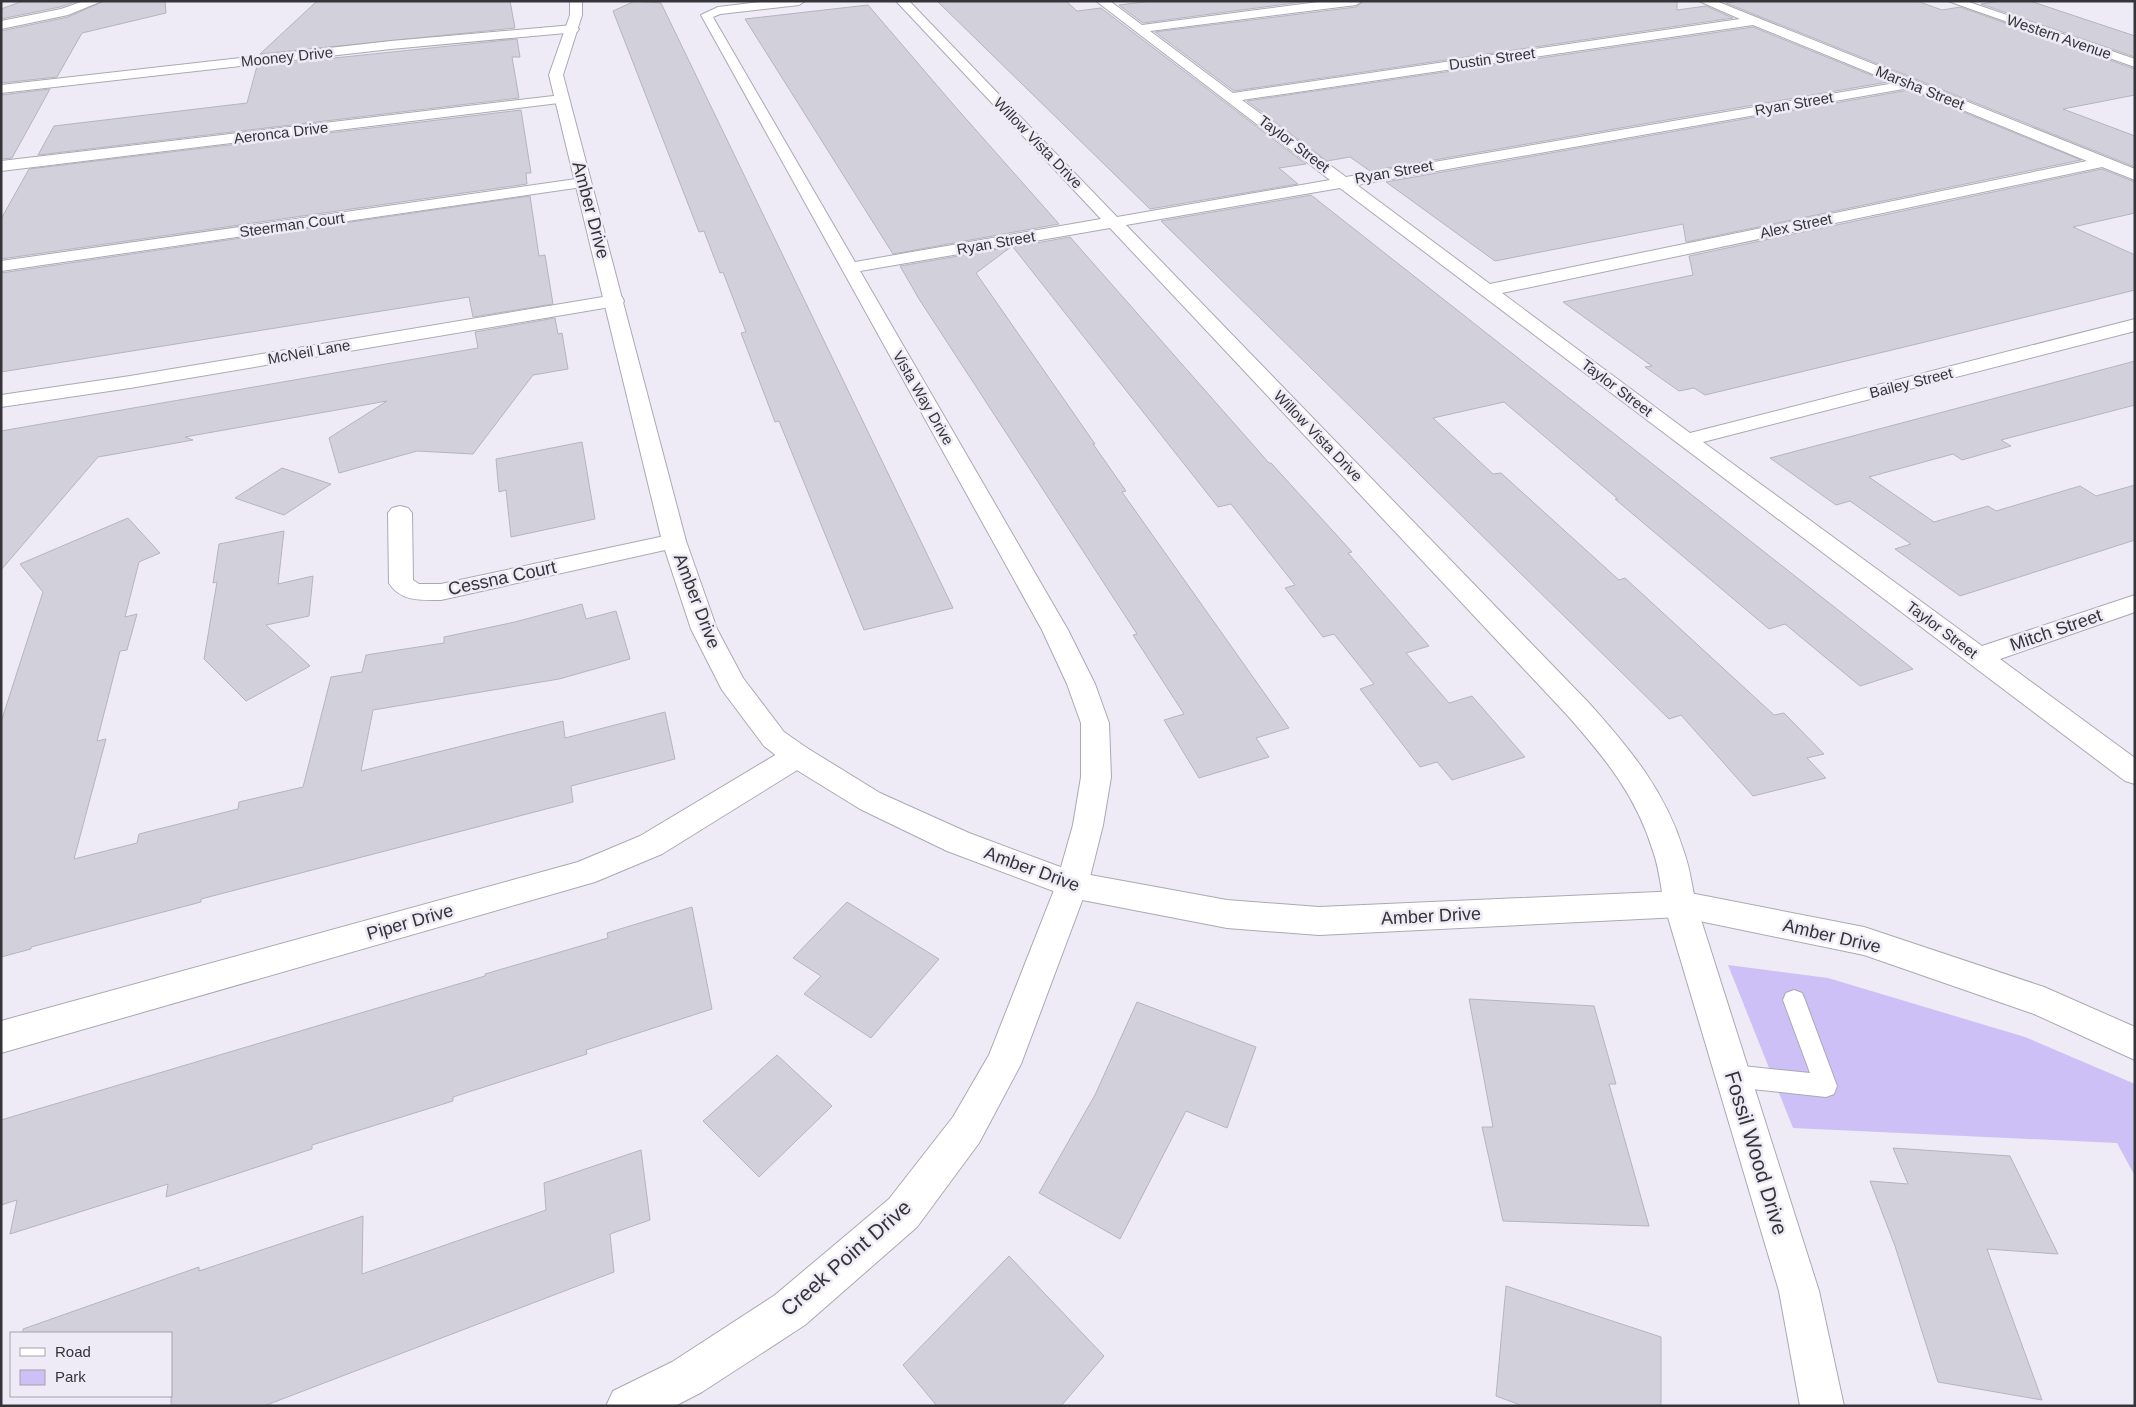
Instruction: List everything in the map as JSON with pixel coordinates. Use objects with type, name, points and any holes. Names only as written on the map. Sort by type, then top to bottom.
[{"type":"street","points":[[1,25],[64,12],[96,1]]},
{"type":"street","name":"Amber Drive","points":[[576,1],[576,15],[556,76],[616,301],[674,541],[704,629],[732,683],[774,739],[797,756],[870,801],[958,842],[1072,885],[1227,914],[1319,921],[1680,904],[1864,941],[2044,1002],[2135,1044]]},
{"type":"street","name":"Vista Way Drive","points":[[799,1],[718,11],[708,15],[708,19],[1055,630],[1081,684],[1095,723],[1096,777],[1088,825],[1072,885]]},
{"type":"street","name":"Willow Vista Drive","points":[[902,1],[1578,709],[1619,755],[1650,804],[1669,852],[1680,904]]},
{"type":"street","name":"Taylor Street","points":[[1102,1],[1686,440],[2135,773]]},
{"type":"street","points":[[1139,29],[1356,1]]},
{"type":"street","name":"Marsha Street","points":[[1705,1],[2135,175]]},
{"type":"street","name":"Western Avenue","points":[[1954,1],[2135,63]]},
{"type":"street","name":"Dustin Street","points":[[1231,97],[1754,21]]},
{"type":"street","name":"Mooney Drive","points":[[1,88],[391,45],[572,29]]},
{"type":"street","name":"Ryan Street","points":[[849,268],[1342,181],[1911,84]]},
{"type":"street","name":"Aeronca Drive","points":[[1,166],[562,100]]},
{"type":"street","name":"Alex Street","points":[[1488,290],[2105,162]]},
{"type":"street","name":"Steerman Court","points":[[1,266],[583,182]]},
{"type":"street","name":"McNeil Lane","points":[[1,401],[130,382],[616,301]]},
{"type":"street","name":"Bailey Street","points":[[1686,440],[2135,325]]},
{"type":"street","name":"Cessna Court","points":[[400,513],[401,582],[414,592],[441,592],[674,541]]},
{"type":"street","name":"Mitch Street","points":[[1978,657],[2135,603]]},
{"type":"street","name":"Piper Drive","points":[[1,1037],[584,873],[651,845],[710,811],[797,756]]},
{"type":"street","name":"Creek Point Drive","points":[[628,1406],[688,1377],[790,1310],[904,1213],[966,1130],[1002,1064],[1072,885]]},
{"type":"street","name":"Fossil Wood Drive","points":[[1680,904],[1799,1291],[1822,1406]]},
{"type":"lane","points":[[1733,1076],[1826,1086],[1794,1000]]},
{"type":"green space","points":[[1728,965],[1828,978],[2025,1037],[2135,1084],[2135,1176],[2117,1143],[1793,1128]]},
{"type":"building","points":[[23,1],[78,1],[60,7],[1,19],[1,9]]},
{"type":"building","points":[[104,1],[165,1],[166,13],[82,33],[57,77],[1,83],[1,31],[68,17]]},
{"type":"building","points":[[317,1],[510,1],[515,28],[260,54]]},
{"type":"building","points":[[635,1],[661,3],[953,608],[864,630],[779,421],[775,422],[741,333],[746,332],[723,272],[720,273],[704,231],[699,232],[613,11]]},
{"type":"building","points":[[937,1],[1066,1],[1077,11],[1101,8],[1306,164],[1279,168],[1298,184],[1150,209]]},
{"type":"building","points":[[1152,1],[1310,1],[1143,23],[1119,5]]},
{"type":"building","points":[[1364,1],[1677,1],[1677,10],[1706,6],[1733,18],[1234,91],[1155,32],[1356,7]]},
{"type":"building","points":[[1740,1],[1917,1],[1942,10],[1960,7],[2135,69],[2135,95],[2063,109],[2135,136],[2135,167],[1726,3]]},
{"type":"building","points":[[2001,1],[2030,1],[2135,36],[2135,57],[1981,4]]},
{"type":"building","points":[[868,5],[1059,224],[893,254],[745,19]]},
{"type":"building","points":[[1753,27],[1888,82],[1370,171],[1350,157],[1327,161],[1247,101]]},
{"type":"building","points":[[517,39],[520,57],[512,57],[519,98],[38,155],[54,126],[247,103],[257,66]]},
{"type":"building","points":[[50,89],[12,158],[1,159],[1,95]]},
{"type":"building","points":[[1909,90],[2081,160],[1686,242],[1683,224],[1495,261],[1386,182]]},
{"type":"building","points":[[521,110],[531,173],[526,173],[527,184],[1,259],[1,219],[29,169]]},
{"type":"building","points":[[2102,169],[2135,182],[2135,213],[2073,227],[2135,255],[2135,290],[1921,343],[1705,395],[1694,388],[1679,391],[1645,367],[1652,366],[1563,302],[1693,275],[1689,256]]},
{"type":"building","points":[[1311,195],[1913,669],[1860,686],[1785,624],[1769,629],[1504,402],[1433,418],[1493,474],[1501,473],[1619,580],[1625,578],[1774,715],[1784,713],[1824,754],[1807,758],[1826,778],[1753,796],[1681,715],[1669,719],[1161,221]]},
{"type":"building","points":[[530,196],[539,256],[545,255],[553,304],[473,317],[469,297],[1,372],[1,273]]},
{"type":"building","points":[[1070,237],[1269,463],[1352,552],[1348,553],[1429,646],[1406,653],[1449,703],[1472,696],[1525,757],[1452,780],[1437,762],[1420,767],[1360,689],[1374,684],[1334,634],[1323,637],[1285,588],[1295,585],[1231,504],[1218,507],[1013,247]]},
{"type":"building","points":[[1011,247],[976,273],[1095,444],[1093,444],[1126,491],[1122,492],[1289,728],[1256,738],[1269,757],[1199,778],[1164,720],[1184,714],[1133,635],[1137,634],[919,299],[900,266]]},
{"type":"building","points":[[555,318],[558,334],[562,333],[568,369],[533,375],[473,454],[417,451],[339,473],[329,438],[387,401],[185,437],[193,440],[98,457],[1,570],[1,431],[478,348],[475,332]]},
{"type":"building","points":[[2135,361],[2135,405],[2001,440],[2011,446],[1962,460],[1953,454],[1869,477],[1934,522],[1988,506],[1996,511],[2080,486],[2096,496],[2135,485],[2135,540],[1960,596],[1895,549],[1911,544],[1850,501],[1836,505],[1770,458]]},
{"type":"building","points":[[582,442],[595,519],[511,537],[506,490],[499,492],[496,459]]},
{"type":"building","points":[[282,468],[331,484],[284,515],[235,498]]},
{"type":"building","points":[[128,518],[160,553],[139,562],[125,617],[137,614],[127,650],[120,651],[97,741],[106,739],[74,859],[137,843],[139,834],[238,809],[239,802],[303,787],[331,677],[362,672],[366,655],[444,643],[444,637],[515,622],[582,604],[586,619],[616,611],[630,659],[559,679],[373,710],[361,771],[563,721],[565,738],[665,712],[675,759],[571,786],[573,802],[201,899],[201,902],[31,947],[31,949],[1,957],[1,722],[43,592],[20,564]]},
{"type":"building","points":[[284,531],[278,584],[313,576],[309,616],[266,625],[310,666],[246,701],[204,659],[217,582],[213,583],[219,544]]},
{"type":"building","points":[[847,902],[939,959],[871,1038],[804,994],[821,976],[793,958]]},
{"type":"building","points":[[692,907],[712,1009],[586,1050],[587,1054],[453,1097],[453,1101],[312,1145],[312,1149],[166,1197],[168,1184],[10,1234],[17,1200],[1,1205],[1,1120],[485,976],[485,974],[608,938],[607,933]]},
{"type":"building","points":[[1469,999],[1594,1006],[1616,1084],[1609,1084],[1649,1226],[1503,1221],[1482,1127],[1493,1127]]},
{"type":"building","points":[[1137,1002],[1256,1047],[1227,1128],[1186,1111],[1120,1239],[1039,1193],[1095,1095]]},
{"type":"building","points":[[777,1055],[832,1106],[759,1177],[703,1121]]},
{"type":"building","points":[[1893,1148],[2010,1156],[2058,1254],[1987,1249],[2042,1400],[1938,1382],[1895,1246],[1870,1181],[1908,1184]]},
{"type":"building","points":[[641,1150],[650,1220],[610,1234],[614,1272],[264,1406],[171,1406],[172,1332],[23,1332],[23,1329],[199,1267],[199,1271],[363,1216],[362,1274],[546,1210],[544,1183]]},
{"type":"building","points":[[1009,1256],[1104,1356],[1061,1406],[937,1406],[903,1365]]},
{"type":"building","points":[[1506,1286],[1661,1337],[1661,1406],[1523,1406],[1496,1396]]}]
